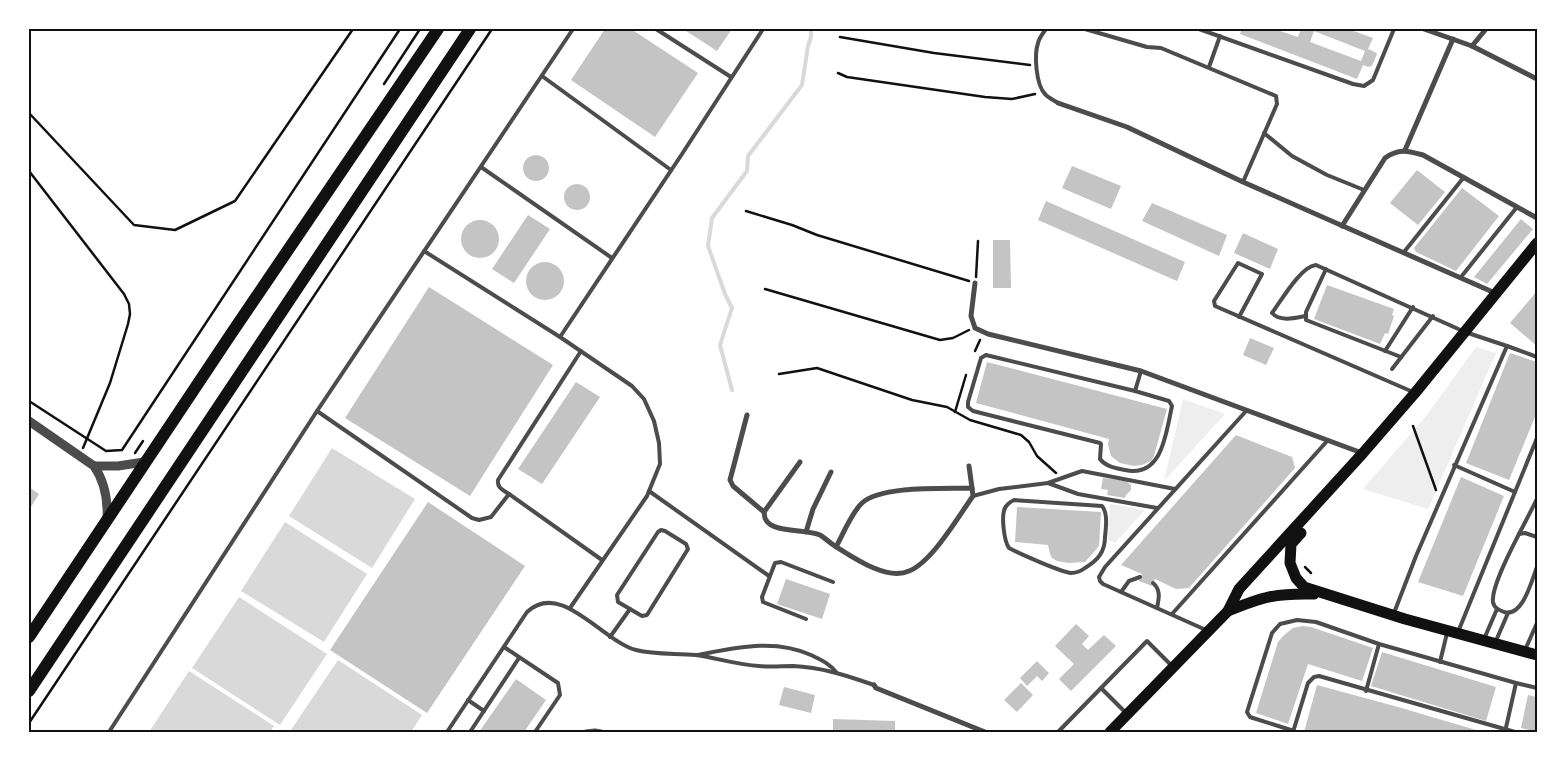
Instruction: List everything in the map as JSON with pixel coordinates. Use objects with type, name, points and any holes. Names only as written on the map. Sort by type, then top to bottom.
[{"type":"highway","points":[[29,637],[144,462],[438,29]]},
{"type":"highway","points":[[29,691],[470,29]]},
{"type":"main road","points":[[1110,732],[1228,611],[1239,589],[1363,454],[1416,393],[1537,243]]},
{"type":"main road","points":[[1427,379],[1427,389],[1291,544],[1290,563],[1296,578],[1304,587],[1393,615],[1537,656]]},
{"type":"main road","points":[[1228,611],[1255,600],[1279,594],[1326,594]]},
{"type":"street","points":[[1424,29],[1472,46],[1537,79]]},
{"type":"street","points":[[1472,46],[1486,29]]},
{"type":"street","points":[[1405,150],[1452,39]]},
{"type":"street","points":[[1058,103],[1127,127],[1243,182],[1496,294]]},
{"type":"street","points":[[1342,226],[1385,158],[1393,152],[1405,150],[1423,155],[1537,218]]},
{"type":"street","points":[[975,283],[971,316],[975,328],[988,334],[1141,371],[1363,454]]},
{"type":"street","points":[[747,415],[730,480],[733,486],[764,512],[766,520],[773,526],[819,535],[836,547],[874,568],[890,574],[909,571],[919,565],[930,554],[973,496],[969,466]]},
{"type":"street","points":[[29,421],[94,466],[102,479],[106,494],[107,521]]},
{"type":"street","points":[[94,466],[118,466],[144,462]]},
{"type":"street","points":[[764,512],[800,462]]},
{"type":"street","points":[[806,532],[813,509],[831,472]]},
{"type":"street","points":[[836,547],[860,505],[868,498],[877,494],[895,491],[972,488]]},
{"type":"street","points":[[874,685],[876,688],[985,732]]},
{"type":"street","points":[[586,732],[602,732]]},
{"type":"lane","points":[[109,732],[317,411],[573,29]]},
{"type":"lane","points":[[656,29],[731,77]]},
{"type":"lane","points":[[560,337],[672,170],[763,29]]},
{"type":"lane","points":[[1046,29],[1038,43],[1036,66],[1040,88],[1058,103]]},
{"type":"lane","points":[[1085,29],[1147,47],[1160,48],[1276,96],[1277,104],[1243,182]]},
{"type":"lane","points":[[1199,29],[1353,84],[1364,86],[1373,80],[1394,29]]},
{"type":"lane","points":[[1209,67],[1220,36]]},
{"type":"lane","points":[[542,76],[672,170]]},
{"type":"lane","points":[[1264,133],[1292,156],[1327,175],[1364,190]]},
{"type":"lane","points":[[481,168],[612,258]]},
{"type":"lane","points":[[1404,252],[1464,177]]},
{"type":"lane","points":[[1460,277],[1518,207]]},
{"type":"lane","points":[[424,251],[560,337],[632,386],[644,399],[654,421],[659,443],[660,464],[649,491],[570,608]]},
{"type":"lane","points":[[1239,317],[1262,274],[1238,263],[1214,304],[1239,317],[1416,393]]},
{"type":"lane","points":[[1305,316],[1282,318],[1276,317],[1272,313],[1307,267],[1316,265],[1465,332],[1537,357]]},
{"type":"lane","points":[[1305,316],[1326,269]]},
{"type":"lane","points":[[1385,351],[1413,307]]},
{"type":"lane","points":[[1305,316],[1309,322],[1401,358]]},
{"type":"lane","points":[[1392,369],[1433,316]]},
{"type":"lane","points":[[1393,615],[1454,466],[1507,346]]},
{"type":"lane","points":[[581,351],[498,480],[499,487],[602,560]]},
{"type":"lane","points":[[986,355],[1135,391],[1169,401],[1172,406],[1156,461],[1143,470],[1135,472],[1103,463],[1100,459],[1100,443],[975,412],[968,405],[980,358],[986,355]]},
{"type":"lane","points":[[1135,391],[1141,371]]},
{"type":"lane","points":[[1208,631],[1120,592],[1100,581],[1099,577],[1105,567],[1157,508],[1247,410]]},
{"type":"lane","points":[[317,411],[472,518],[485,519],[491,517],[509,494]]},
{"type":"lane","points":[[1440,662],[1537,438]]},
{"type":"lane","points":[[1172,614],[1328,440]]},
{"type":"lane","points":[[1454,466],[1515,492]]},
{"type":"lane","points":[[973,496],[999,488],[1048,483],[1062,479],[1077,471],[1087,471],[1175,489]]},
{"type":"lane","points":[[1048,483],[1078,494],[1157,508]]},
{"type":"lane","points":[[649,491],[770,576]]},
{"type":"lane","points":[[1016,499],[1102,506],[1105,512],[1105,543],[1102,553],[1096,560],[1078,572],[1069,573],[1009,548],[1005,543],[1004,533],[1004,512],[1006,508],[1011,501],[1016,499]]},
{"type":"lane","points":[[1508,613],[1497,609],[1493,603],[1494,595],[1506,559],[1537,502]]},
{"type":"lane","points":[[661,530],[665,531],[686,544],[687,552],[647,615],[642,616],[630,609],[618,602],[618,596],[658,532],[661,530]]},
{"type":"lane","points":[[1519,534],[1525,533],[1537,537]]},
{"type":"lane","points":[[1096,560],[1105,567]]},
{"type":"lane","points":[[806,619],[763,602],[762,597],[773,565],[778,561],[833,582]]},
{"type":"lane","points":[[1489,642],[1508,613],[1516,610],[1522,604],[1537,567]]},
{"type":"lane","points":[[1120,592],[1129,581],[1140,577]]},
{"type":"lane","points":[[1153,583],[1158,588],[1158,608]]},
{"type":"lane","points":[[447,732],[527,612],[533,606],[549,602],[570,608],[610,637],[633,649],[649,653],[694,655],[759,666],[794,666],[836,672],[874,685]]},
{"type":"lane","points":[[610,637],[630,609]]},
{"type":"lane","points":[[1489,642],[1497,609]]},
{"type":"lane","points":[[1515,732],[1505,731],[1324,677],[1314,676],[1308,683],[1293,732],[1250,717],[1247,712],[1272,632],[1280,624],[1297,620],[1316,622],[1379,644],[1537,688]]},
{"type":"lane","points":[[1524,652],[1537,623]]},
{"type":"lane","points":[[1058,732],[1147,640],[1173,667]]},
{"type":"lane","points":[[1366,690],[1379,644]]},
{"type":"lane","points":[[694,655],[744,646],[778,646],[808,654],[829,664],[836,672]]},
{"type":"lane","points":[[504,647],[558,683],[560,695],[535,732]]},
{"type":"lane","points":[[470,732],[519,658]]},
{"type":"lane","points":[[1505,731],[1516,683]]},
{"type":"lane","points":[[1101,688],[1127,715]]},
{"type":"lane","points":[[468,700],[484,711]]},
{"type":"path","points":[[29,113],[134,225],[175,230],[234,200],[353,29]]},
{"type":"path","points":[[29,400],[106,451],[122,450],[127,445],[400,29]]},
{"type":"path","points":[[29,723],[492,29]]},
{"type":"path","points":[[840,37],[934,53],[1036,66]]},
{"type":"path","points":[[838,73],[846,77],[984,97],[1012,99],[1044,93]]},
{"type":"path","points":[[29,171],[124,294],[129,304],[128,324],[110,384],[88,440],[79,456]]},
{"type":"path","points":[[746,212],[975,283],[978,241]]},
{"type":"path","points":[[765,289],[940,340],[952,338],[975,328]]},
{"type":"path","points":[[779,374],[817,368],[912,400],[947,407],[970,420],[1021,435],[1029,442],[1037,456],[1062,479]]},
{"type":"path","points":[[1413,426],[1438,494]]},
{"type":"path","points":[[1305,566],[1311,573]]},
{"type":"shaded area","points":[[1476,347],[1496,353],[1428,509],[1363,489],[1427,415]]},
{"type":"shaded area","points":[[1183,399],[1225,414],[1164,481]]},
{"type":"shaded area","points":[[332,448],[415,499],[372,568],[289,516]]},
{"type":"shaded area","points":[[1110,504],[1145,510],[1115,543],[1108,540]]},
{"type":"shaded area","points":[[285,522],[367,574],[324,642],[241,591]]},
{"type":"shaded area","points":[[239,597],[327,654],[280,725],[192,668]]},
{"type":"shaded area","points":[[338,660],[422,715],[411,732],[294,732],[291,730]]},
{"type":"shaded area","points":[[189,671],[274,726],[270,732],[149,732]]},
{"type":"building","points":[[605,29],[631,29],[698,73],[655,137],[571,80]]},
{"type":"building","points":[[683,29],[732,29],[717,51]]},
{"type":"building","points":[[1242,29],[1274,29],[1298,37],[1301,29],[1348,29],[1373,38],[1368,49],[1377,54],[1372,66],[1363,65],[1357,79],[1240,34]],"holes":[[[1314,31],[1365,51],[1361,61],[1310,42]]]},
{"type":"building","points":[[536,155],[545,159],[549,168],[545,177],[536,181],[527,177],[523,168],[527,159]]},
{"type":"building","points":[[1072,166],[1121,186],[1111,209],[1062,188]]},
{"type":"building","points":[[1417,170],[1445,192],[1418,225],[1390,203]]},
{"type":"building","points":[[577,184],[586,188],[590,197],[586,206],[577,210],[568,206],[564,197],[568,188]]},
{"type":"building","points":[[1462,188],[1499,216],[1456,271],[1416,252],[1414,248]]},
{"type":"building","points":[[1046,201],[1185,262],[1177,281],[1038,220]]},
{"type":"building","points":[[1152,203],[1227,235],[1219,256],[1142,221]]},
{"type":"building","points":[[528,215],[550,229],[514,283],[492,269]]},
{"type":"building","points":[[1521,219],[1533,229],[1487,284],[1474,277]]},
{"type":"building","points":[[480,220],[494,225],[499,239],[494,253],[480,258],[466,253],[461,239],[466,225]]},
{"type":"building","points":[[1243,233],[1278,249],[1270,269],[1234,253]]},
{"type":"building","points":[[993,240],[1010,240],[1011,288],[993,288]]},
{"type":"building","points":[[545,262],[559,267],[564,281],[559,295],[545,300],[531,295],[526,281],[531,267]]},
{"type":"building","points":[[1327,285],[1394,309],[1392,315],[1394,316],[1388,334],[1385,333],[1380,344],[1314,319]]},
{"type":"building","points":[[429,287],[553,365],[470,496],[345,418]]},
{"type":"building","points":[[1537,291],[1537,346],[1510,323]]},
{"type":"building","points":[[1250,338],[1274,348],[1266,365],[1243,355]]},
{"type":"building","points":[[1510,353],[1537,362],[1537,412],[1509,480],[1466,463]]},
{"type":"building","points":[[987,362],[1167,409],[1154,456],[1151,461],[1142,465],[1134,466],[1120,463],[1111,456],[1108,445],[1109,439],[976,403]]},
{"type":"building","points":[[576,382],[600,397],[542,484],[518,469]]},
{"type":"building","points":[[1236,435],[1292,457],[1295,468],[1189,588],[1176,589],[1155,579],[1152,586],[1139,581],[1142,574],[1121,565]]},
{"type":"building","points":[[1461,477],[1504,496],[1463,596],[1418,582]]},
{"type":"building","points":[[1103,478],[1126,481],[1131,485],[1131,490],[1125,498],[1107,495],[1108,490],[1101,489]]},
{"type":"building","points":[[29,487],[39,494],[29,510]]},
{"type":"building","points":[[428,502],[525,566],[427,713],[330,650]]},
{"type":"building","points":[[1017,507],[1101,512],[1099,546],[1085,562],[1069,563],[1052,558],[1048,545],[1015,542]]},
{"type":"building","points":[[786,579],[830,594],[822,619],[777,604]]},
{"type":"building","points":[[1076,624],[1089,636],[1082,644],[1088,650],[1104,635],[1116,646],[1071,691],[1059,679],[1074,664],[1055,646]]},
{"type":"building","points":[[1303,626],[1373,648],[1362,681],[1308,664],[1288,724],[1256,713],[1278,642],[1293,628]]},
{"type":"building","points":[[1382,652],[1496,687],[1486,721],[1371,686]]},
{"type":"building","points":[[1037,661],[1049,673],[1042,681],[1037,676],[1027,686],[1020,678]]},
{"type":"building","points":[[516,679],[546,700],[524,732],[479,732]]},
{"type":"building","points":[[1021,683],[1033,695],[1017,712],[1004,700]]},
{"type":"building","points":[[1317,685],[1398,707],[1483,732],[1304,732]]},
{"type":"building","points":[[784,687],[815,695],[811,713],[779,705]]},
{"type":"building","points":[[1528,695],[1537,697],[1537,732],[1521,728]]},
{"type":"building","points":[[833,719],[895,721],[895,732],[833,732]]},
{"type":"waterway","points":[[732,390],[720,345],[732,308],[708,246],[712,218],[747,171],[748,156],[802,85],[811,29]]}]
